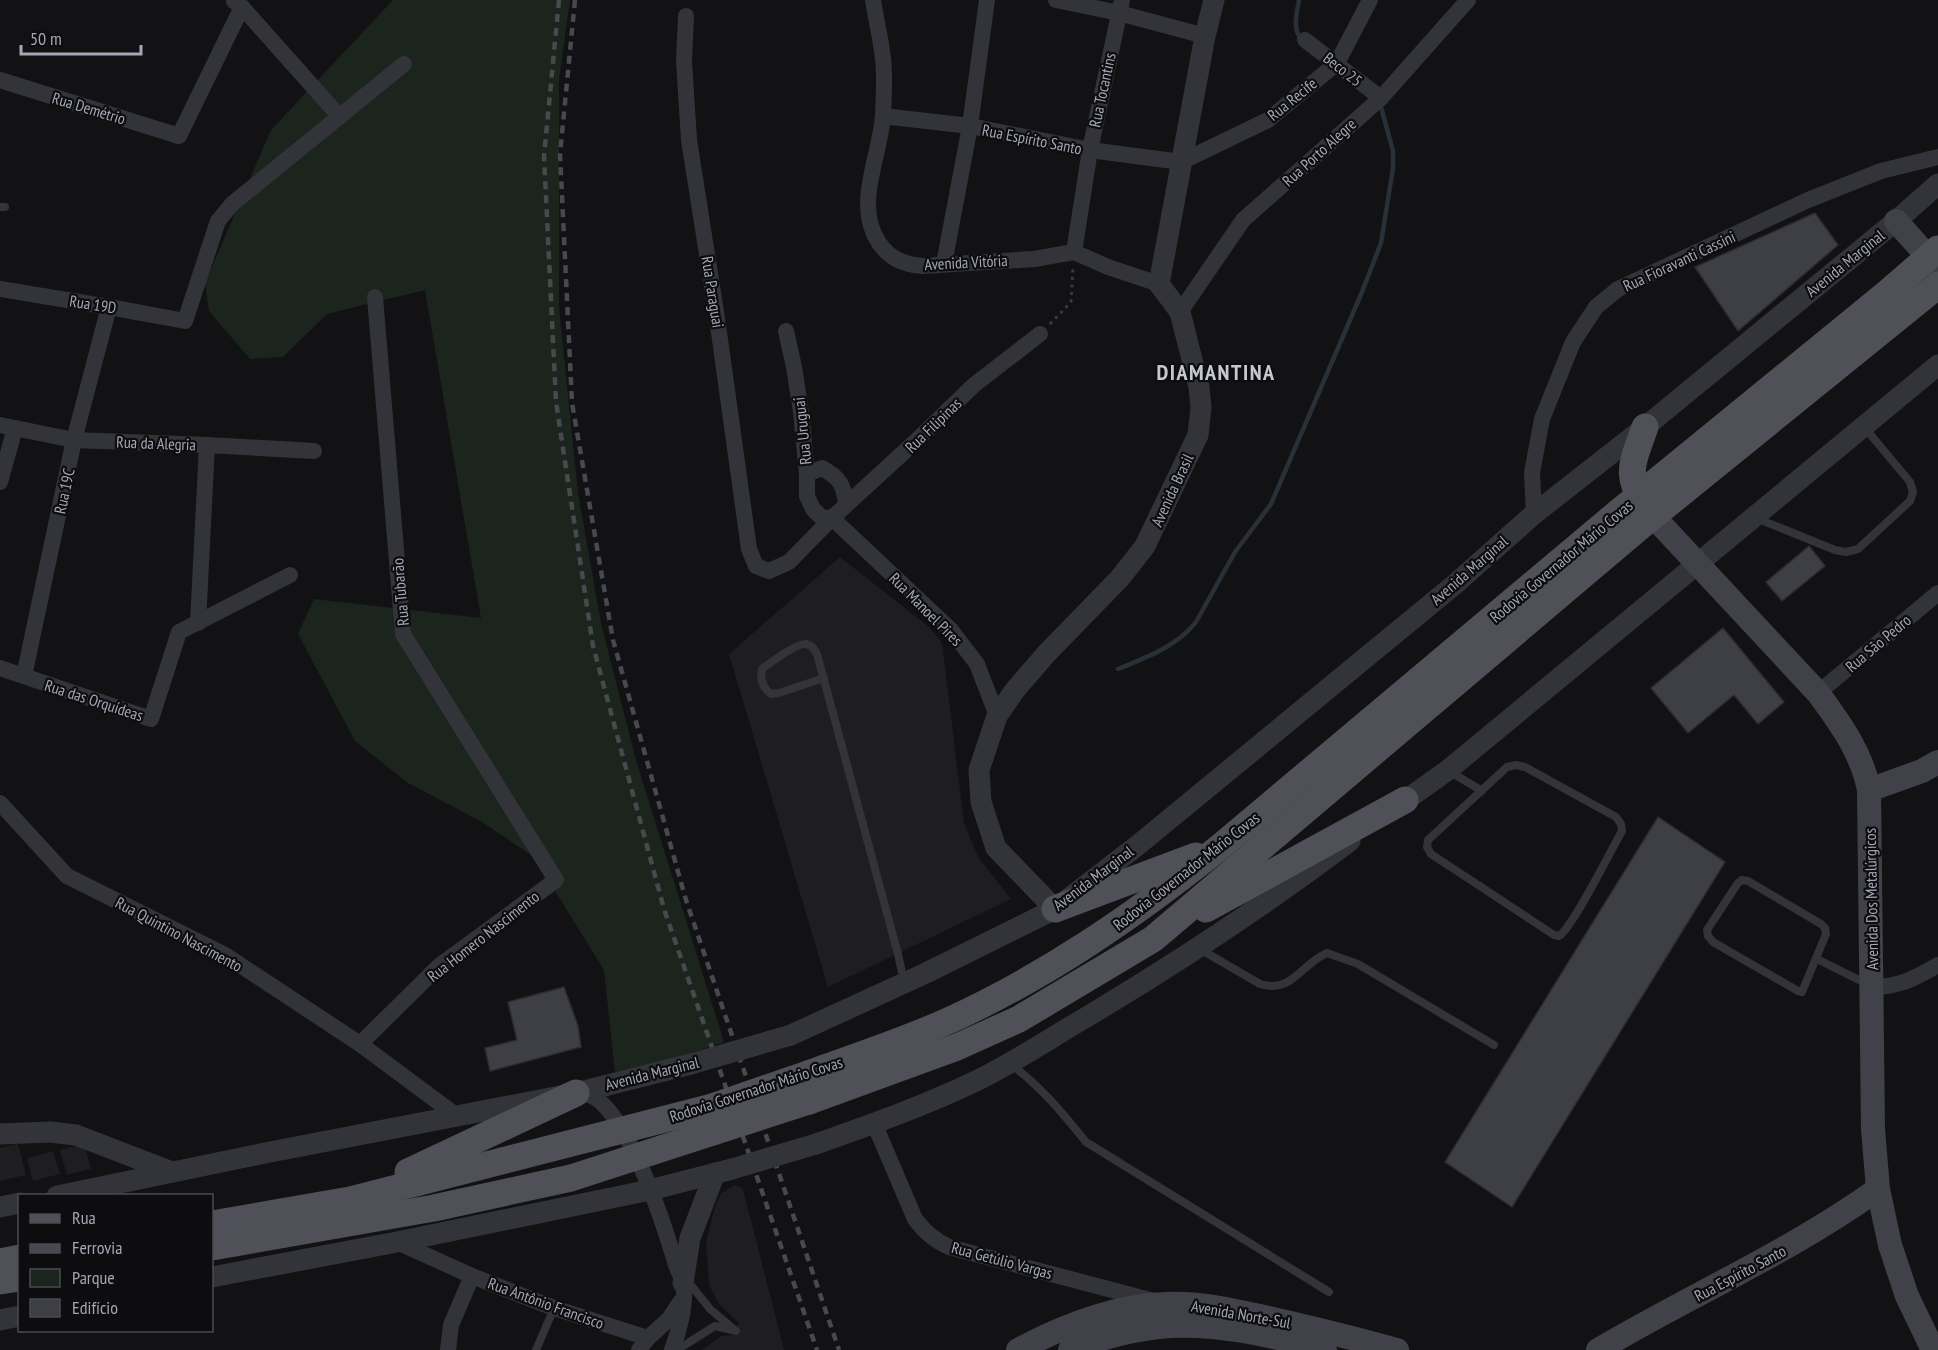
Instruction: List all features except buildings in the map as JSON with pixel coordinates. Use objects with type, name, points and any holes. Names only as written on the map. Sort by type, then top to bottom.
[{"type":"main road","points":[[1896,221],[1935,258]]},
{"type":"main road","name":"Rodovia Governador Mário Covas","points":[[213,1224],[350,1200],[621,1130],[712,1119],[809,1101],[957,1047],[1019,1019],[1153,939],[1886,294],[1935,258]]},
{"type":"main road","name":"Rodovia Governador Mário Covas","points":[[213,1247],[434,1208],[571,1178],[637,1156],[808,1074],[947,1022],[1021,986],[1109,931],[1161,894],[1646,506],[1938,285]]},
{"type":"main road","points":[[1645,427],[1633,462],[1631,477],[1646,506]]},
{"type":"main road","name":"Avenida Dos Metalúrgicos","points":[[1646,506],[1818,693],[1841,724],[1865,769],[1869,790],[1873,1129],[1878,1189],[1890,1245],[1902,1281],[1933,1350]]},
{"type":"main road","points":[[1869,790],[1922,771],[1938,762]]},
{"type":"main road","points":[[1153,939],[1405,800]]},
{"type":"main road","points":[[1055,909],[1220,847]]},
{"type":"main road","points":[[350,1200],[576,1093]]},
{"type":"main road","name":"Rua Espírito Santo","points":[[1598,1350],[1795,1243],[1878,1189]]},
{"type":"main road","points":[[0,1262],[18,1258]]},
{"type":"main road","points":[[0,1281],[18,1278]]},
{"type":"main road","name":"Avenida Norte-Sul","points":[[1018,1350],[1037,1340],[1103,1315],[1164,1304],[1211,1306],[1397,1350]]},
{"type":"main road","name":"Avenida Norte-Sul","points":[[1070,1350],[1139,1330],[1179,1326],[1223,1329],[1325,1350]]},
{"type":"street","name":"Avenida Vitória","points":[[873,0],[883,60],[883,116],[868,194],[868,214],[872,231],[881,246],[893,258],[905,264],[922,266],[1034,259],[1074,252]]},
{"type":"street","points":[[944,264],[970,126],[987,0]]},
{"type":"street","points":[[1056,0],[1120,7],[1205,36]]},
{"type":"street","points":[[1074,252],[1108,267],[1159,284],[1205,36],[1214,0]]},
{"type":"street","name":"Rua Recife","points":[[1181,162],[1268,120],[1337,63],[1370,0]]},
{"type":"street","name":"Rua Porto Alegre","points":[[1180,312],[1243,220],[1381,98],[1468,0]]},
{"type":"street","points":[[237,3],[340,117],[404,64]]},
{"type":"street","name":"Rua Demétrio","points":[[0,80],[179,136],[237,3]]},
{"type":"street","name":"Rua Tocantins","points":[[1074,252],[1090,150],[1120,7]]},
{"type":"street","name":"Rua Paraguai","points":[[686,16],[684,61],[689,140],[717,318],[749,549],[756,566]]},
{"type":"street","name":"Beco 25","points":[[1305,40],[1381,98]]},
{"type":"street","name":"Rua Espírito Santo","points":[[883,116],[970,126],[1090,150],[1181,162]]},
{"type":"street","name":"Rua 19D","points":[[0,289],[185,321],[218,221],[232,204],[340,117]]},
{"type":"street","name":"Rua Fioravanti Cassini","points":[[1534,514],[1532,473],[1542,419],[1573,342],[1596,307],[1618,290],[1808,200],[1881,171],[1938,157]]},
{"type":"street","name":"Avenida Marginal","points":[[67,1194],[265,1152],[576,1093],[691,1064],[791,1035],[1055,909],[1138,845],[1436,599],[1534,514],[1645,427],[1938,184]]},
{"type":"street","name":"Avenida Brasil","points":[[1055,909],[996,848],[981,802],[979,771],[997,716],[1015,690],[1047,653],[1120,578],[1145,546],[1198,435],[1201,408],[1199,387],[1180,312],[1159,284]]},
{"type":"street","name":"Rua Tubarão","points":[[375,297],[403,634],[556,880]]},
{"type":"street","name":"Rua 19C","points":[[24,676],[74,440],[109,307]]},
{"type":"street","name":"Rua Uruguai","points":[[786,331],[794,367],[807,474],[807,496],[813,509],[821,517],[832,518]]},
{"type":"street","name":"Rua Filipinas","points":[[756,566],[769,571],[789,562],[832,518],[974,385],[1041,334]]},
{"type":"street","points":[[213,1277],[650,1190],[724,1171],[816,1144],[918,1107],[975,1081],[1009,1063],[1197,948],[1294,883],[1448,770],[1938,365]]},
{"type":"street","points":[[0,482],[8,426]]},
{"type":"street","name":"Rua da Alegria","points":[[8,426],[74,440],[314,451]]},
{"type":"street","points":[[198,623],[207,445]]},
{"type":"street","points":[[807,474],[822,468],[832,474],[844,489],[846,505]]},
{"type":"street","name":"Rua Manoel Pires","points":[[832,518],[951,630],[977,664],[997,716]]},
{"type":"street","name":"Rua das Orquídeas","points":[[0,668],[151,719],[179,632],[290,575]]},
{"type":"street","name":"Rua São Pedro","points":[[1818,693],[1938,593]]},
{"type":"street","name":"Rua Quintino Nascimento","points":[[0,803],[67,876],[225,955],[360,1044],[457,1116]]},
{"type":"street","name":"Rua Homero Nascimento","points":[[360,1044],[439,966],[556,880]]},
{"type":"street","points":[[1872,987],[1894,986],[1908,982],[1938,965]]},
{"type":"street","points":[[576,1093],[593,1097],[608,1111],[637,1156],[668,1237],[683,1286]]},
{"type":"street","name":"Rua Getúlio Vargas","points":[[874,1123],[915,1219],[924,1232],[935,1240],[949,1247],[1164,1304]]},
{"type":"street","points":[[0,1134],[50,1132],[76,1135],[173,1172]]},
{"type":"street","points":[[672,1350],[679,1332],[690,1238],[724,1171]]},
{"type":"street","points":[[0,1207],[18,1203]]},
{"type":"street","name":"Rua Antônio Francisco","points":[[397,1242],[472,1276],[644,1344],[669,1319],[683,1286]]},
{"type":"street","points":[[448,1350],[451,1325],[472,1276]]},
{"type":"street","points":[[0,1320],[18,1316]]},
{"type":"lane","points":[[1753,517],[1835,550],[1846,552],[1857,549],[1910,501],[1913,492],[1910,482],[1863,426]]},
{"type":"lane","points":[[824,678],[771,694],[766,690],[760,676],[762,669],[797,646],[804,644],[812,646],[817,654],[824,678],[898,954],[904,982]]},
{"type":"lane","points":[[1516,765],[1525,767],[1616,817],[1621,824],[1622,831],[1564,933],[1559,936],[1554,935],[1431,854],[1427,847],[1428,840],[1482,791],[1507,767],[1516,765]]},
{"type":"lane","points":[[1448,770],[1482,791]]},
{"type":"lane","points":[[1742,880],[1748,881],[1825,928],[1826,934],[1817,960],[1804,989],[1798,992],[1713,942],[1707,930],[1738,883],[1742,880]]},
{"type":"lane","points":[[1197,948],[1260,984],[1271,987],[1284,985],[1319,957],[1328,953],[1358,964],[1494,1046]]},
{"type":"lane","points":[[1817,960],[1872,987]]},
{"type":"lane","points":[[1009,1063],[1025,1074],[1059,1109],[1086,1142],[1329,1292]]},
{"type":"lane","points":[[677,1350],[715,1326],[736,1331],[683,1286]]},
{"type":"lane","points":[[536,1350],[554,1308]]},
{"type":"path","points":[[1041,334],[1071,302],[1074,252]]},
{"type":"shaded area","points":[[840,557],[929,627],[942,643],[964,823],[978,857],[1011,899],[828,987],[729,654]]},
{"type":"shaded area","points":[[18,1144],[26,1175],[0,1181],[0,1148]]},
{"type":"shaded area","points":[[84,1144],[91,1169],[67,1175],[60,1150]]},
{"type":"shaded area","points":[[53,1151],[60,1174],[33,1181],[27,1158]]},
{"type":"shaded area","points":[[735,1185],[742,1188],[744,1193],[784,1350],[702,1350],[721,1336],[733,1335],[739,1323],[719,1304],[709,1285],[706,1242],[716,1203],[722,1193]]},
{"type":"green space","points":[[393,0],[570,0],[559,80],[559,307],[578,493],[601,623],[636,760],[724,1042],[672,1060],[615,1072],[604,970],[534,857],[482,822],[408,783],[355,741],[298,634],[314,599],[481,618],[425,290],[327,314],[283,357],[250,359],[209,311],[205,283],[271,130]]},
{"type":"waterway","points":[[1299,0],[1296,25],[1301,39]]},
{"type":"waterway","points":[[1118,669],[1170,645],[1188,631],[1196,622],[1235,552],[1271,504],[1381,243],[1393,168],[1393,151],[1381,107]]},
{"type":"railway","points":[[559,0],[544,156],[556,402],[593,646],[664,909],[817,1350]]},
{"type":"railway","points":[[575,0],[560,154],[572,403],[613,640],[686,900],[839,1350]]},
{"type":"district","name":"DIAMANTINA","points":[[1216,372]]}]
